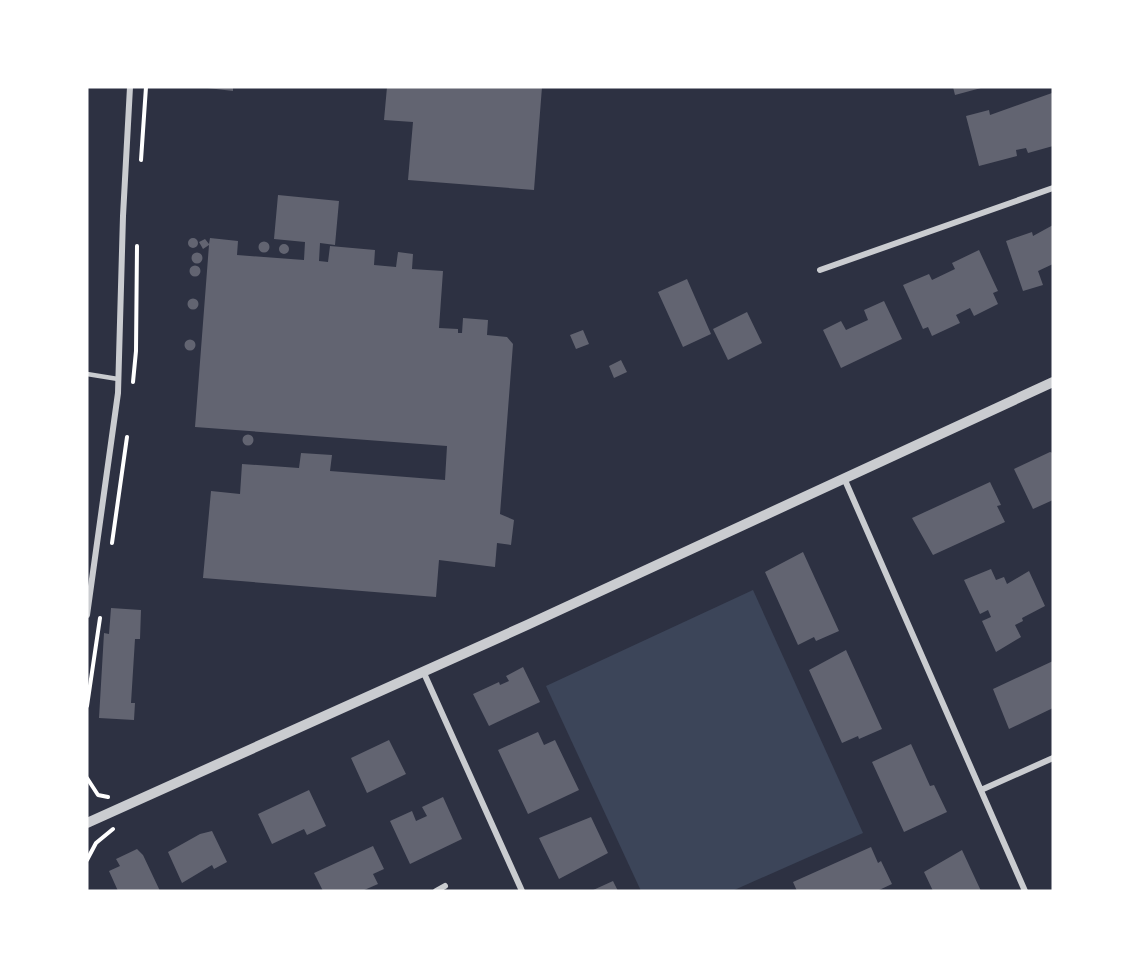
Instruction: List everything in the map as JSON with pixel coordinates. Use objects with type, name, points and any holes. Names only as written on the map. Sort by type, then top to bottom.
[{"type":"street","points":[[87,615],[114,433],[130,87]]},
{"type":"street","points":[[820,270],[1053,188]]},
{"type":"street","points":[[87,823],[1053,382]]},
{"type":"street","points":[[844,478],[1025,891]]},
{"type":"street","points":[[87,556],[95,556]]},
{"type":"street","points":[[423,671],[522,891]]},
{"type":"street","points":[[981,789],[1053,758]]},
{"type":"street","points":[[436,891],[445,886]]},
{"type":"lane","points":[[87,374],[118,379]]},
{"type":"shaded area","points":[[753,590],[863,833],[732,891],[641,891],[546,686]]},
{"type":"building","points":[[199,87],[233,87],[233,91]]},
{"type":"building","points":[[387,87],[542,87],[534,190],[408,180],[413,122],[384,120]]},
{"type":"building","points":[[953,87],[980,87],[981,88],[955,95]]},
{"type":"building","points":[[1052,93],[1053,146],[1028,153],[1026,148],[1016,150],[1017,156],[979,166],[966,116],[989,110],[990,115]]},
{"type":"building","points":[[278,195],[339,201],[335,245],[320,243],[319,261],[328,262],[330,246],[375,250],[374,265],[396,267],[398,252],[413,254],[412,269],[443,271],[439,328],[458,329],[458,333],[462,333],[463,318],[488,320],[487,335],[507,337],[513,344],[500,514],[514,520],[511,545],[497,543],[495,567],[439,560],[436,597],[203,578],[211,491],[240,494],[242,464],[299,468],[301,453],[332,455],[330,471],[445,480],[447,446],[195,427],[209,245],[203,249],[199,242],[205,239],[209,244],[210,238],[238,241],[237,255],[304,260],[305,242],[274,239]]},
{"type":"building","points":[[1053,225],[1053,264],[1038,271],[1043,285],[1023,291],[1006,241],[1032,232],[1033,236]]},
{"type":"building","points":[[193,238],[198,243],[193,248],[188,243]]},
{"type":"building","points":[[264,242],[268,243],[268,251],[264,252],[260,251],[259,247],[260,243]]},
{"type":"building","points":[[284,244],[288,245],[288,253],[284,254],[280,253],[279,249],[280,245]]},
{"type":"building","points":[[979,250],[998,291],[993,293],[998,304],[974,316],[970,308],[956,315],[960,323],[932,336],[928,327],[923,329],[903,285],[929,274],[932,280],[955,269],[952,263]]},
{"type":"building","points":[[197,253],[201,254],[201,262],[197,263],[193,262],[192,258],[193,254]]},
{"type":"building","points":[[195,266],[199,267],[199,275],[195,276],[191,275],[190,271],[191,267]]},
{"type":"building","points":[[687,279],[711,334],[683,347],[658,292]]},
{"type":"building","points":[[193,299],[197,300],[197,308],[193,309],[189,308],[188,304],[189,300]]},
{"type":"building","points":[[884,301],[902,339],[841,368],[823,330],[841,321],[846,330],[868,320],[864,310]]},
{"type":"building","points":[[747,312],[762,343],[728,360],[713,329]]},
{"type":"building","points":[[583,330],[589,344],[576,349],[570,335]]},
{"type":"building","points":[[190,340],[194,341],[194,349],[190,350],[186,349],[185,345],[186,341]]},
{"type":"building","points":[[621,360],[627,372],[614,378],[609,366]]},
{"type":"building","points":[[248,435],[252,436],[252,444],[248,445],[244,444],[243,440],[244,436]]},
{"type":"building","points":[[1050,452],[1053,453],[1053,500],[1033,509],[1014,469]]},
{"type":"building","points":[[990,482],[1001,505],[997,506],[1005,522],[933,555],[912,518]]},
{"type":"building","points":[[803,552],[839,631],[816,641],[814,637],[798,645],[765,572]]},
{"type":"building","points":[[991,569],[996,580],[1004,577],[1007,584],[1029,571],[1045,606],[1022,618],[1023,621],[1015,625],[1021,637],[996,652],[982,621],[991,617],[988,610],[980,614],[964,580]]},
{"type":"building","points":[[111,608],[141,610],[140,639],[135,639],[131,703],[135,703],[134,720],[99,718],[104,633],[109,634]]},
{"type":"building","points":[[846,650],[882,729],[859,739],[858,736],[842,743],[809,670]]},
{"type":"building","points":[[1053,661],[1053,708],[1009,729],[993,689]]},
{"type":"building","points":[[523,667],[540,702],[489,726],[473,694],[499,682],[500,685],[509,681],[506,676]]},
{"type":"building","points":[[538,732],[544,745],[555,740],[579,790],[528,814],[498,750]]},
{"type":"building","points":[[389,740],[406,774],[367,793],[351,758]]},
{"type":"building","points":[[911,744],[930,786],[934,785],[947,812],[904,832],[872,762]]},
{"type":"building","points":[[309,790],[326,826],[307,835],[304,829],[272,844],[258,814]]},
{"type":"building","points":[[443,797],[462,839],[410,864],[390,821],[412,811],[416,821],[427,816],[422,807]]},
{"type":"building","points":[[591,817],[608,853],[559,879],[539,838]]},
{"type":"building","points":[[212,831],[227,862],[214,869],[212,865],[182,883],[168,852],[200,834]]},
{"type":"building","points":[[373,846],[384,869],[373,874],[378,884],[362,891],[323,891],[314,873]]},
{"type":"building","points":[[871,847],[878,863],[881,861],[892,884],[877,891],[797,891],[793,882]]},
{"type":"building","points":[[137,849],[143,855],[160,891],[118,891],[109,871],[120,866],[116,859]]},
{"type":"building","points":[[962,850],[981,891],[933,891],[924,872]]},
{"type":"building","points":[[613,881],[618,891],[591,891]]}]
